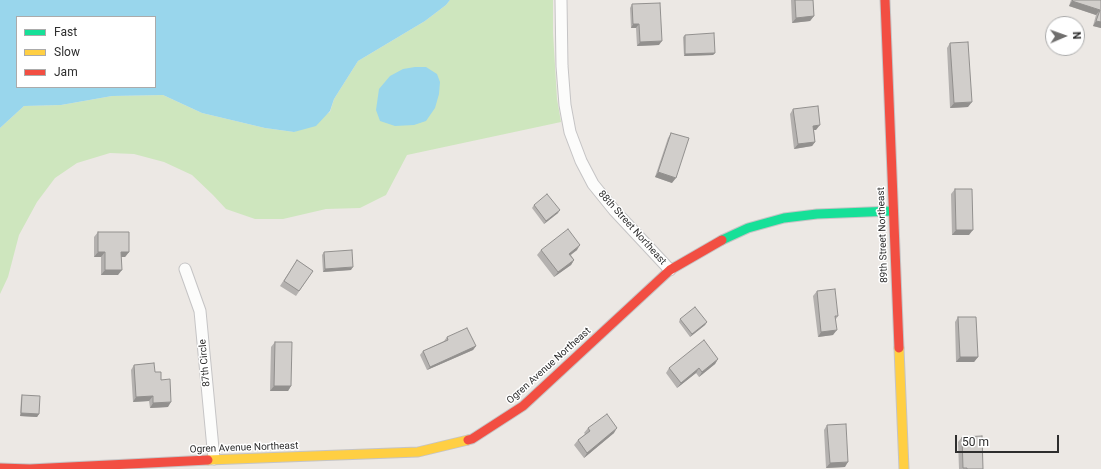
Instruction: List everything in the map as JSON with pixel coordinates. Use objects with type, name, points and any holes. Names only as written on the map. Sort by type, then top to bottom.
[{"type":"street","name":"88th Street Northeast","points":[[561,0],[562,60],[565,105],[570,132],[581,161],[594,184],[614,210],[670,270]]},
{"type":"street","name":"89th Street Northeast","points":[[885,0],[904,469]]},
{"type":"street","name":"Ogren Avenue Northeast","points":[[0,468],[418,452],[472,439],[523,406],[670,270],[718,240],[748,228],[784,218],[818,214],[893,211]]},
{"type":"street","name":"87th Circle","points":[[185,269],[200,311],[214,460]]},
{"type":"green space","points":[[450,0],[553,0],[553,33],[557,99],[561,122],[407,155],[386,195],[360,208],[326,209],[283,219],[255,219],[226,209],[192,175],[164,162],[134,154],[110,153],[77,163],[55,178],[37,202],[19,235],[8,277],[0,294],[0,128],[24,106],[61,105],[112,96],[163,95],[202,113],[265,128],[294,132],[330,112],[334,99],[358,61],[425,21],[446,5]]},
{"type":"water","points":[[0,0],[450,0],[446,5],[425,21],[358,61],[334,99],[330,111],[316,126],[294,132],[265,128],[202,113],[163,95],[112,96],[61,105],[24,106],[0,128]]},
{"type":"water","points":[[426,67],[437,74],[440,82],[439,94],[435,108],[426,121],[414,125],[395,126],[380,121],[376,110],[379,89],[390,76],[403,69]]},
{"type":"building","points":[[795,0],[813,0],[814,16],[796,18]]},
{"type":"building","points":[[1101,0],[1101,22],[1096,21],[1100,10],[1072,1]]},
{"type":"building","points":[[660,3],[662,41],[640,42],[639,24],[633,24],[632,4]]},
{"type":"building","points":[[714,33],[715,53],[685,54],[685,35]]},
{"type":"building","points":[[968,42],[972,102],[954,103],[950,43]]},
{"type":"building","points":[[818,106],[820,125],[813,126],[815,142],[798,144],[793,109]]},
{"type":"building","points":[[671,133],[689,138],[676,178],[658,172]]},
{"type":"building","points":[[955,189],[972,189],[973,230],[956,230]]},
{"type":"building","points":[[547,194],[560,210],[546,221],[534,205]]},
{"type":"building","points":[[568,229],[580,245],[569,254],[574,260],[558,272],[541,250]]},
{"type":"building","points":[[98,232],[129,232],[129,252],[121,252],[122,270],[105,270],[105,252],[98,252]]},
{"type":"building","points":[[352,250],[353,267],[325,269],[324,252]]},
{"type":"building","points":[[297,260],[313,271],[299,291],[284,281]]},
{"type":"building","points":[[835,289],[838,316],[835,316],[837,330],[821,332],[817,291]]},
{"type":"building","points":[[695,307],[707,322],[692,334],[680,319]]},
{"type":"building","points":[[958,317],[976,317],[978,357],[960,357]]},
{"type":"building","points":[[467,328],[476,346],[430,367],[423,351],[448,340],[447,337]]},
{"type":"building","points":[[704,340],[718,359],[702,372],[699,368],[681,383],[669,368]]},
{"type":"building","points":[[275,342],[292,342],[291,386],[274,386]]},
{"type":"building","points":[[154,363],[155,372],[161,372],[161,380],[170,379],[171,402],[153,403],[153,396],[136,397],[134,365]]},
{"type":"building","points":[[22,395],[40,396],[39,414],[21,413]]},
{"type":"building","points":[[607,414],[617,428],[587,453],[578,440],[590,431],[588,428]]},
{"type":"building","points":[[846,424],[848,462],[830,463],[827,425]]},
{"type":"building","points":[[982,436],[983,469],[963,468],[962,437]]},
{"type":"traffic: fast","points":[[722,240],[748,228],[784,218],[817,214],[893,211]]},
{"type":"traffic: slow","points":[[899,348],[904,469]]},
{"type":"traffic: slow","points":[[208,460],[418,452],[468,440]]},
{"type":"traffic: jam","points":[[885,0],[899,348]]},
{"type":"traffic: jam","points":[[468,440],[472,439],[523,406],[670,270],[722,240]]},
{"type":"traffic: jam","points":[[0,468],[30,469],[208,460]]}]
